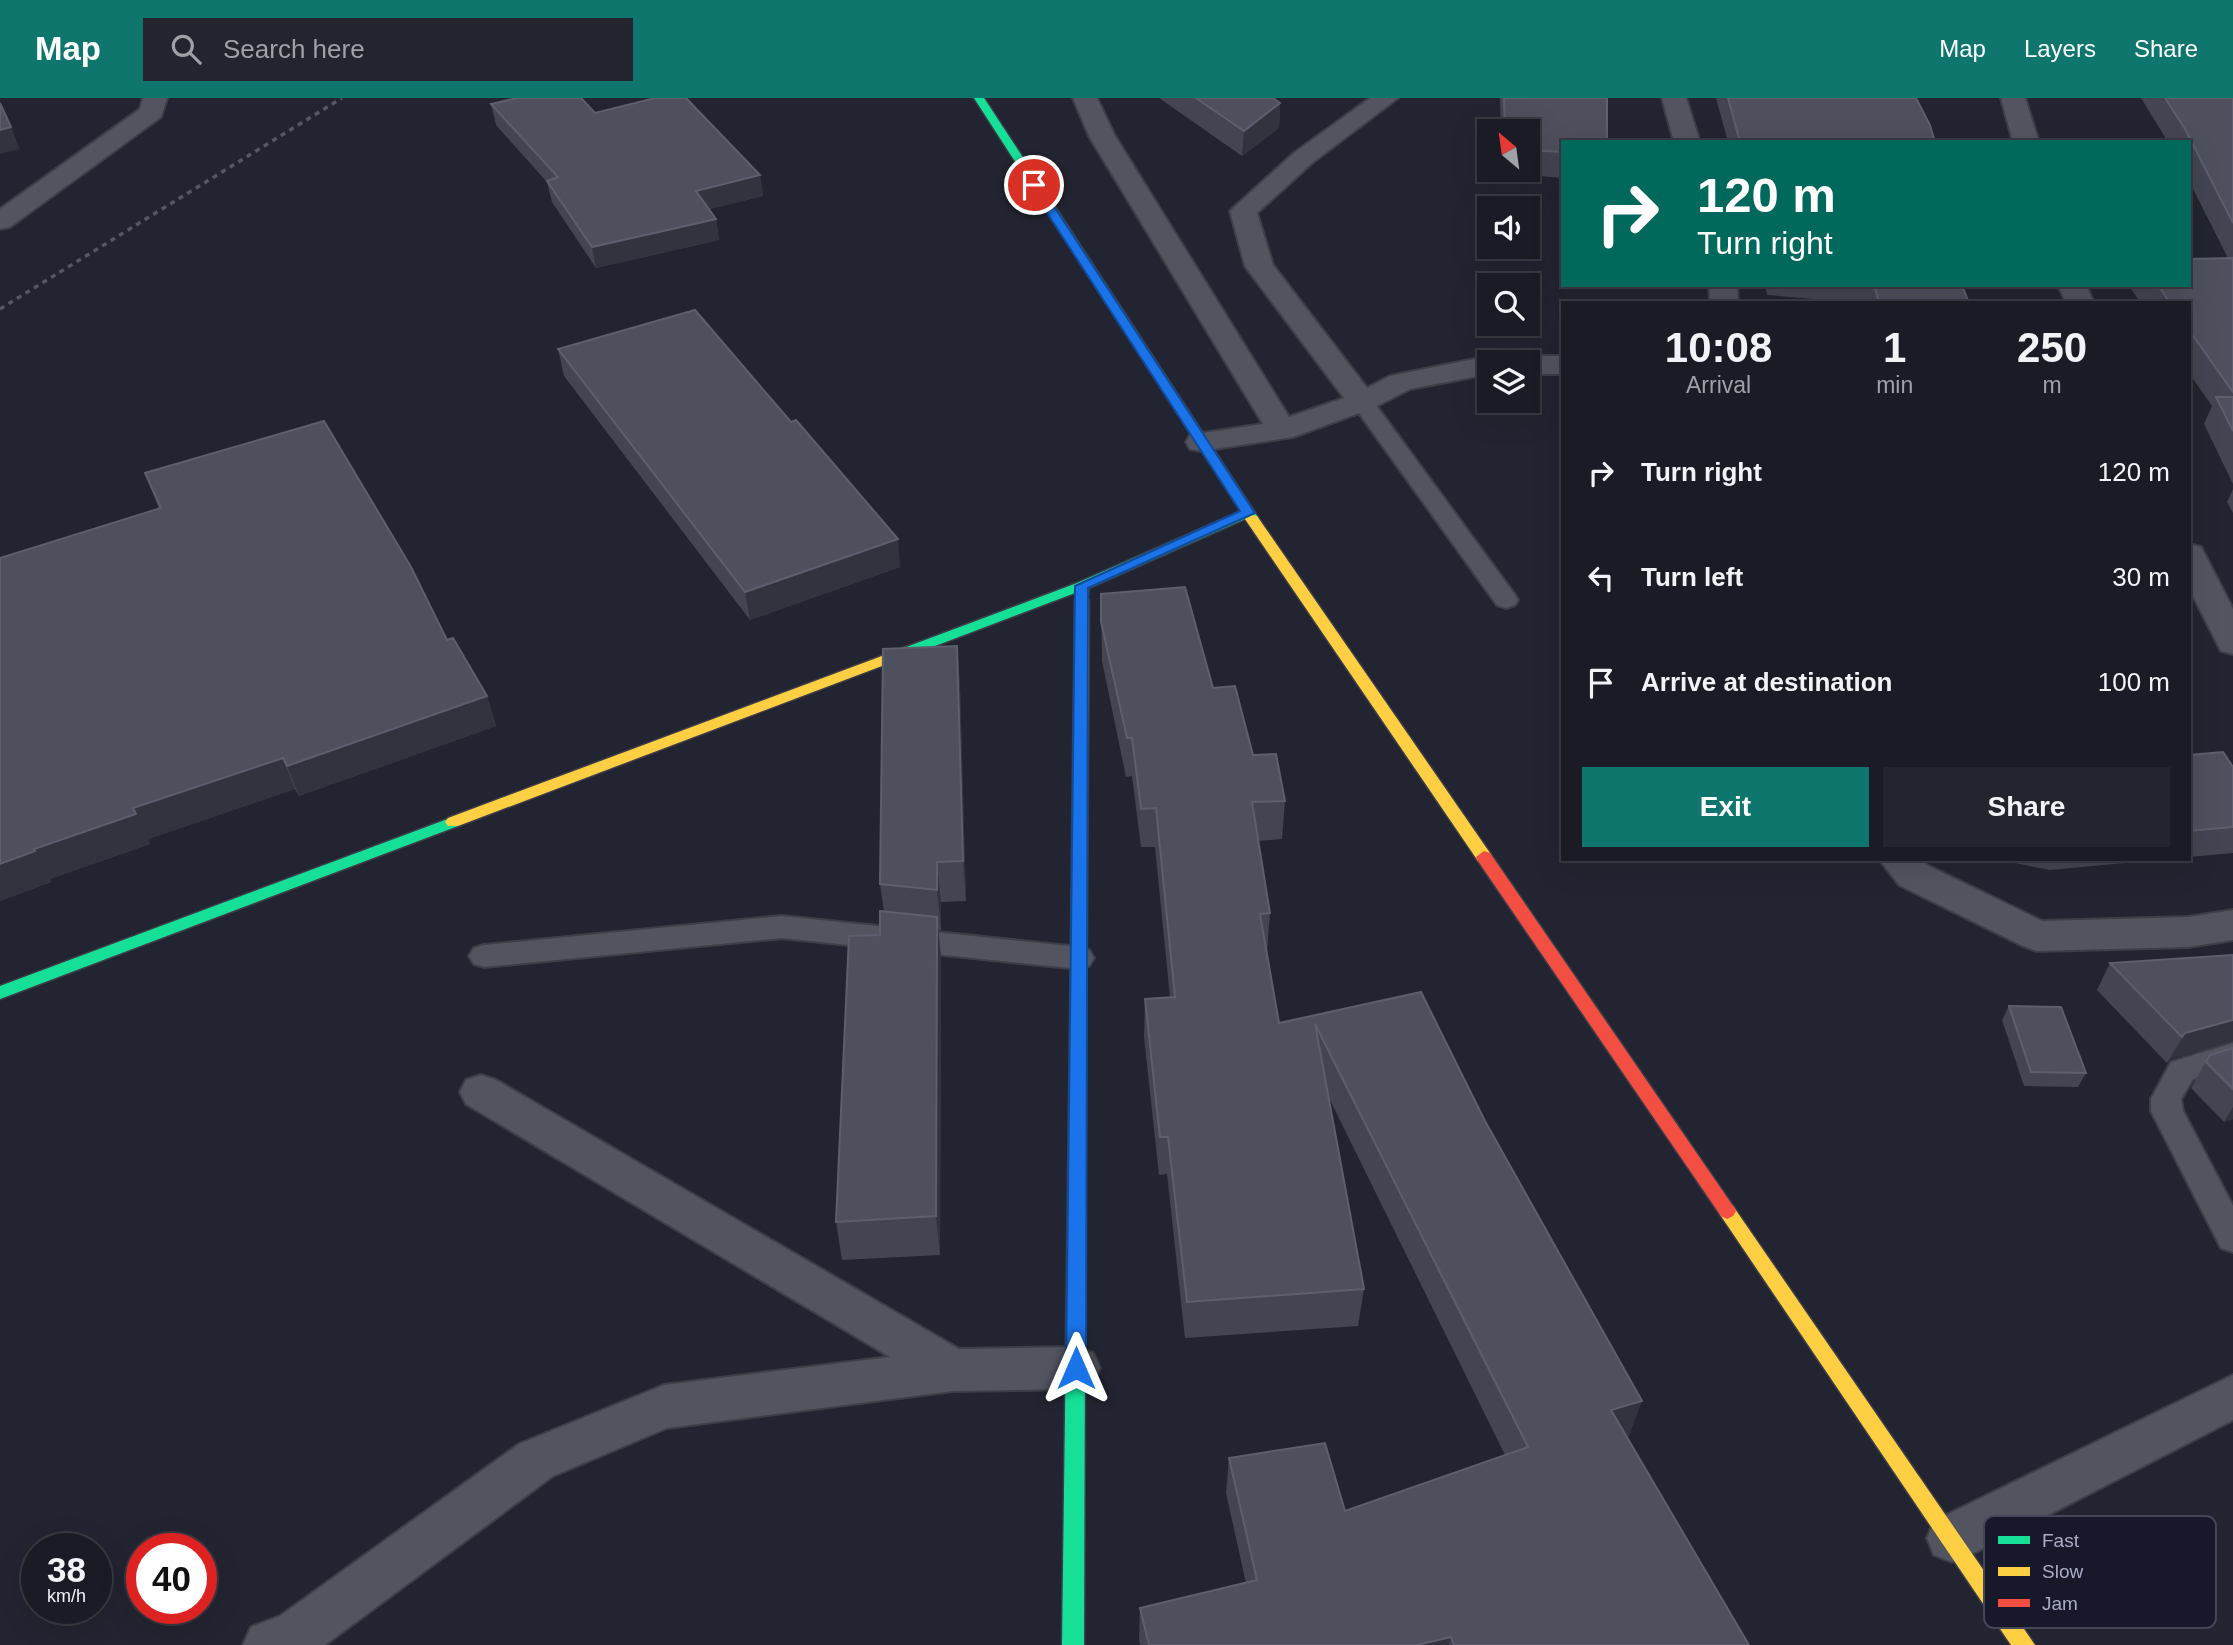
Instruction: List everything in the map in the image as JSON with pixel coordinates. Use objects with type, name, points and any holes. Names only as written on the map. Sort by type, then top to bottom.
[{"type":"street","points":[[0,221],[152,112],[155,98]]},
{"type":"street","points":[[979,98],[1248,513],[1984,1586]]},
{"type":"street","points":[[1085,98],[1102,136],[1282,430]]},
{"type":"street","points":[[1362,402],[1259,266],[1243,211],[1303,158],[1386,98]]},
{"type":"street","points":[[1674,98],[1686,140]]},
{"type":"street","points":[[2013,98],[2025,140]]},
{"type":"street","points":[[1540,365],[1561,365]]},
{"type":"street","points":[[1201,442],[1282,430],[1362,402],[1401,382],[1477,367]]},
{"type":"street","points":[[0,993],[1082,586],[1248,513]]},
{"type":"street","points":[[2191,558],[2233,643]]},
{"type":"street","points":[[1073,1645],[1082,586]]},
{"type":"street","points":[[1900,861],[1913,875],[2037,936],[2188,932],[2233,925]]},
{"type":"street","points":[[481,1092],[953,1370]]},
{"type":"street","points":[[269,1645],[296,1635],[536,1460],[664,1407],[953,1370],[1076,1368]]},
{"type":"street","points":[[1996,1516],[2233,1396]]},
{"type":"street","points":[[1952,1538],[1984,1522]]},
{"type":"street","points":[[2013,1628],[2024,1645]]},
{"type":"lane","points":[[1362,402],[1506,600]]},
{"type":"lane","points":[[484,956],[782,927],[1079,958]]},
{"type":"lane","points":[[2233,1055],[2182,1070],[2166,1099],[2167,1111],[2233,1238]]},
{"type":"building","points":[[517,98],[581,98],[595,113],[655,98],[686,98],[760,175],[696,191],[716,219],[592,247],[547,181],[558,177],[491,104]]},
{"type":"building","points":[[1196,98],[1273,98],[1280,103],[1244,131]]},
{"type":"building","points":[[1504,98],[1607,98],[1607,140],[1561,140],[1561,152],[1540,151],[1540,119],[1505,119]]},
{"type":"building","points":[[1728,98],[1916,98],[1934,140],[1739,140]]},
{"type":"building","points":[[2165,98],[2233,98],[2233,223],[2191,140]]},
{"type":"building","points":[[0,103],[11,127],[0,130]]},
{"type":"building","points":[[2233,258],[2233,392],[2191,333],[2191,301],[2169,301],[2159,287],[2191,287],[2191,259]]},
{"type":"building","points":[[1875,287],[1963,287],[1968,301],[1878,301]]},
{"type":"building","points":[[695,310],[791,422],[796,420],[898,539],[745,592],[558,349]]},
{"type":"building","points":[[2216,397],[2233,397],[2233,431]]},
{"type":"building","points":[[324,421],[411,567],[447,640],[453,638],[487,696],[287,766],[283,758],[133,808],[136,814],[34,849],[35,851],[0,864],[0,558],[161,508],[145,473]]},
{"type":"building","points":[[1185,587],[1213,688],[1235,686],[1253,755],[1276,754],[1285,801],[1252,802],[1270,913],[1260,914],[1279,1023],[1421,992],[1485,1121],[1642,1401],[1611,1410],[1749,1645],[1454,1645],[1451,1637],[1417,1645],[1149,1645],[1140,1608],[1257,1580],[1229,1458],[1325,1443],[1345,1511],[1528,1447],[1315,1024],[1364,1289],[1187,1302],[1168,1137],[1160,1137],[1145,999],[1175,997],[1156,808],[1141,809],[1132,738],[1127,738],[1101,622],[1101,594]]},
{"type":"building","points":[[957,646],[963,861],[937,862],[937,890],[880,884],[883,649]]},
{"type":"building","points":[[2223,752],[2233,767],[2233,827],[2191,831],[2191,755]]},
{"type":"building","points":[[880,911],[937,917],[936,1216],[836,1222],[849,936],[880,935]]},
{"type":"building","points":[[2233,955],[2233,1020],[2185,1033],[2182,1037],[2110,963]]},
{"type":"building","points":[[2009,1006],[2061,1007],[2086,1073],[2031,1072]]},
{"type":"building","points":[[2233,1048],[2233,1089],[2206,1062],[2210,1055]]},
{"type":"railway","points":[[0,309],[342,98]]},
{"type":"traffic: fast","points":[[979,98],[1252,519]]},
{"type":"traffic: fast","points":[[1082,600],[1082,586],[1248,513]]},
{"type":"traffic: fast","points":[[906,652],[1082,586]]},
{"type":"traffic: fast","points":[[0,993],[453,822]]},
{"type":"traffic: fast","points":[[1073,1645],[1078,1033]]},
{"type":"traffic: slow","points":[[1252,519],[1484,857]]},
{"type":"traffic: slow","points":[[1078,1033],[1082,600]]},
{"type":"traffic: slow","points":[[453,822],[906,652]]},
{"type":"traffic: slow","points":[[1727,1211],[1984,1587]]},
{"type":"traffic: slow","points":[[2012,1628],[2024,1645]]},
{"type":"traffic: jam","points":[[1484,857],[1727,1211]]},
{"type":"route","points":[[1034,185],[1248,513],[1082,586],[1076,1368]]}]
